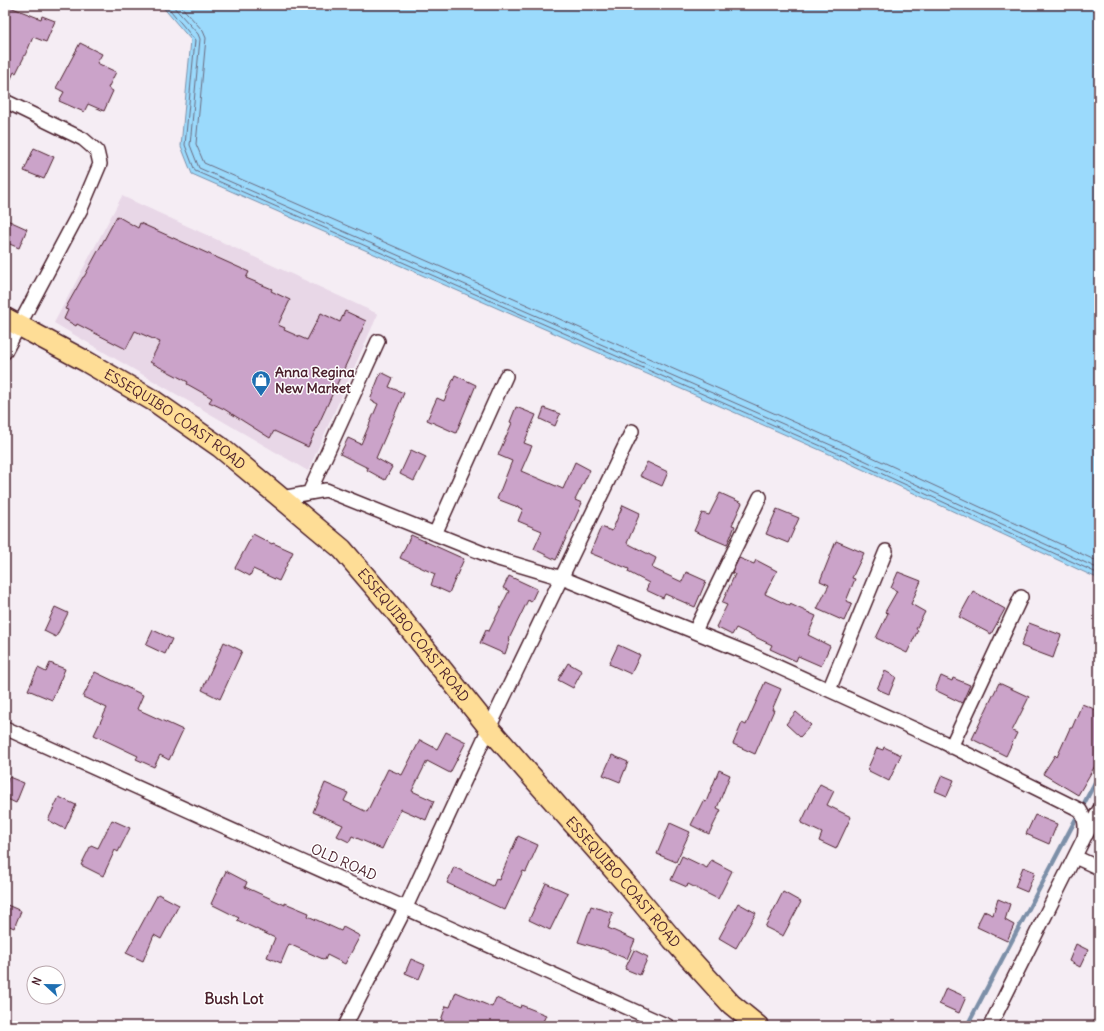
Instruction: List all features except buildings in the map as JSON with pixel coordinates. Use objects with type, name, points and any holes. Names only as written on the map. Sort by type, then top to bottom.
[{"type":"main road","name":"ESSEQUIBO COAST ROAD","points":[[12,322],[87,362],[154,401],[220,447],[342,549],[396,612],[489,728],[628,886],[672,940],[731,1004],[758,1026]]},
{"type":"street","points":[[5,101],[83,139],[97,152],[100,164],[81,209],[12,322],[5,352]]},
{"type":"street","points":[[309,493],[378,341]]},
{"type":"street","points":[[435,534],[506,376]]},
{"type":"street","points":[[345,1026],[406,907],[489,728],[632,431]]},
{"type":"street","points":[[281,498],[326,490],[495,558],[562,578],[752,655],[951,747],[1080,810],[1084,816],[1085,822],[1084,838]]},
{"type":"street","points":[[695,631],[760,497]]},
{"type":"street","points":[[828,690],[886,551]]},
{"type":"street","points":[[951,747],[1021,597]]},
{"type":"street","name":"OLD ROAD","points":[[5,728],[668,1026]]},
{"type":"street","points":[[990,1026],[1099,810]]},
{"type":"street","points":[[1075,857],[1099,868]]},
{"type":"shaded area","name":"Anna Regina New Market","points":[[122,196],[378,314],[308,471],[54,323]]},
{"type":"water","points":[[161,5],[1099,5],[1099,579],[836,457],[192,174],[181,146],[191,40]]},
{"type":"waterway","points":[[967,1026],[1099,775]]},
{"type":"place","name":"Anna Regina New Market","points":[[261,397]]},
{"type":"district","name":"Bush Lot","points":[[234,998]]}]
